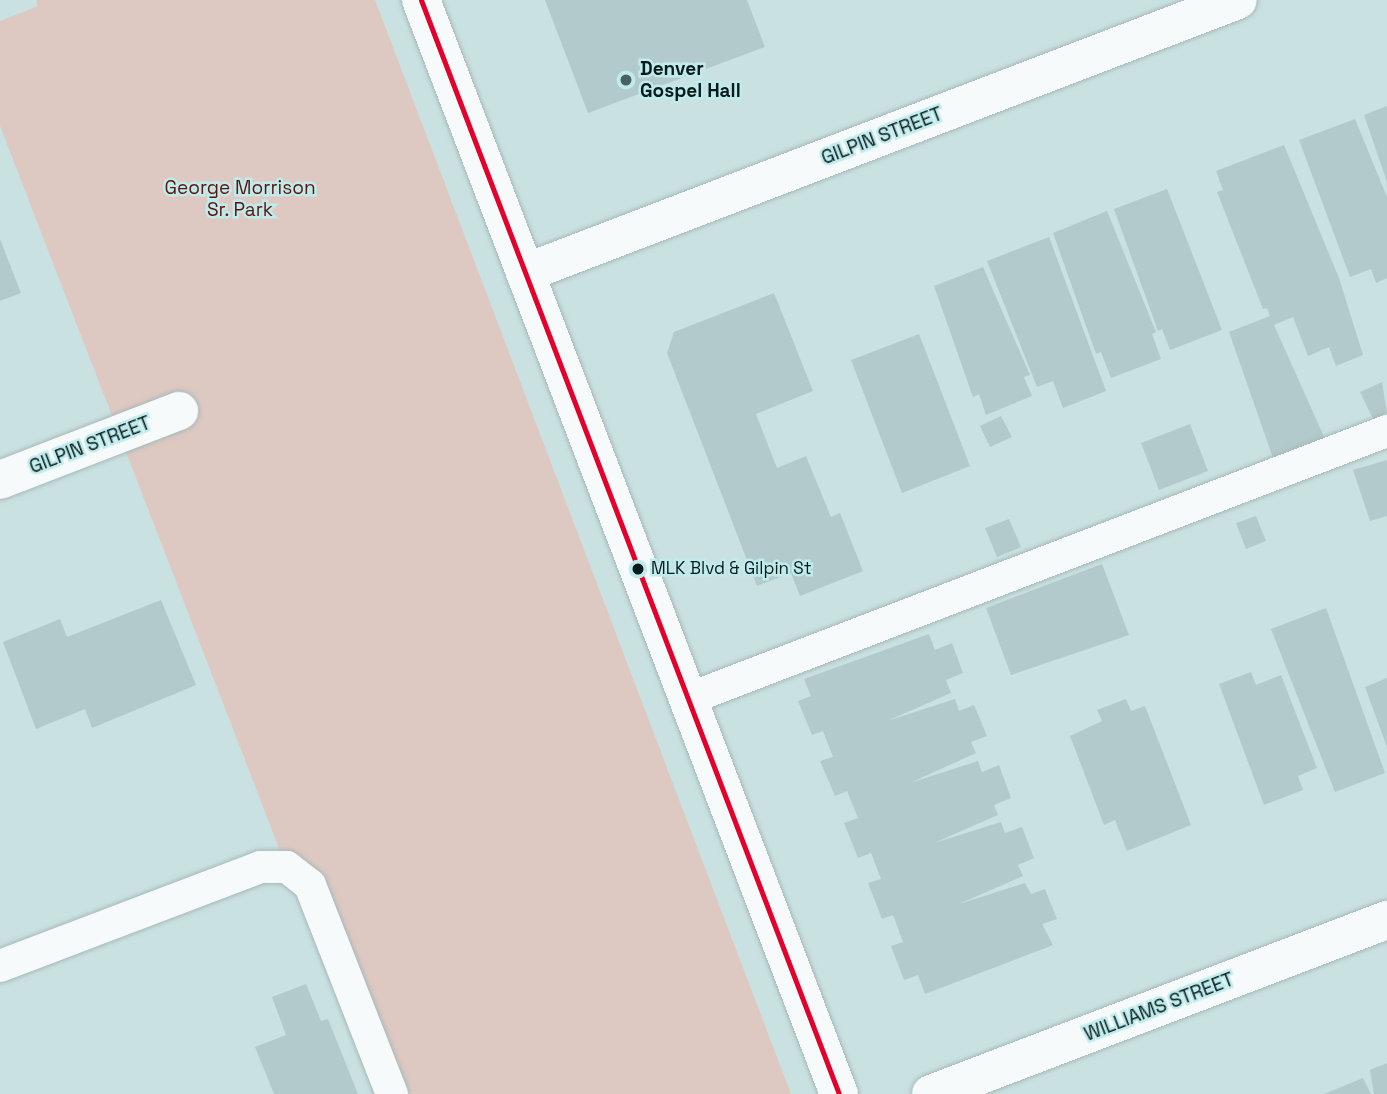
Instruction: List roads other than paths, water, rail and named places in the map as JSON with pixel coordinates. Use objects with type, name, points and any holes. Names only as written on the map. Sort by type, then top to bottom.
[{"type":"street","points":[[421,0],[839,1094]]},
{"type":"street","name":"GILPIN STREET","points":[[525,273],[1238,0]]},
{"type":"street","name":"GILPIN STREET","points":[[0,480],[179,411]]},
{"type":"street","name":"WILLIAMS STREET","points":[[931,1094],[1387,920]]},
{"type":"lane","points":[[688,699],[1387,431]]},
{"type":"lane","points":[[0,966],[260,867],[288,867],[300,874],[316,898],[393,1094]]},
{"type":"place","name":"Denver Gospel Hall","points":[[626,80]]},
{"type":"place","name":"MLK Blvd & Gilpin St","points":[[638,569]]},
{"type":"park label","name":"George Morrison Sr. Park","points":[[240,199]]}]
